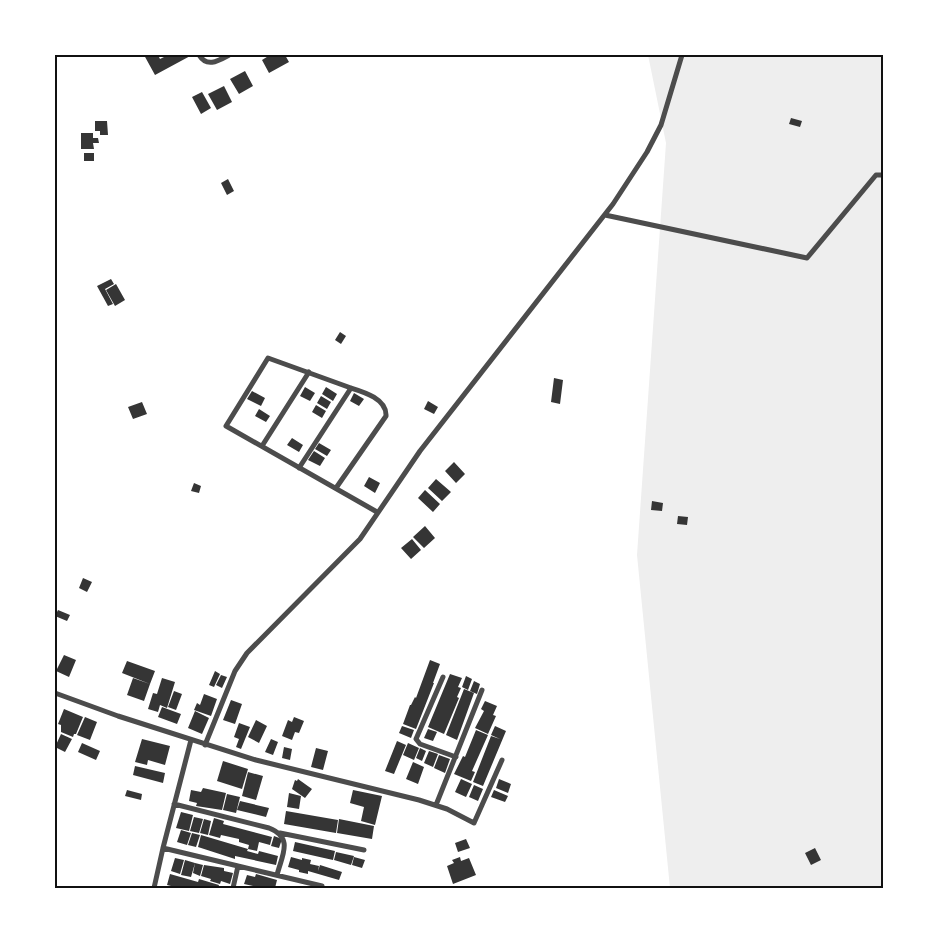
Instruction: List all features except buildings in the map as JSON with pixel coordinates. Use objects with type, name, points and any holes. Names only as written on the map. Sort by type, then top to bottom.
[{"type":"street","points":[[198,55],[204,61],[210,63],[215,63],[229,55]]},
{"type":"street","points":[[205,745],[235,671],[246,652],[360,539],[420,451],[605,215],[631,178],[661,125],[682,55]]},
{"type":"street","points":[[605,215],[806,258],[876,175],[883,175]]},
{"type":"street","points":[[336,488],[386,416],[385,409],[378,401],[351,388],[268,358],[226,426],[336,488],[376,514]]},
{"type":"street","points":[[262,446],[309,372]]},
{"type":"street","points":[[300,468],[351,388]]},
{"type":"street","points":[[443,677],[416,739],[420,744],[456,757]]},
{"type":"street","points":[[436,805],[482,690]]},
{"type":"street","points":[[55,693],[205,745],[304,773],[436,805],[475,822],[502,760]]},
{"type":"street","points":[[154,888],[174,804],[192,740]]},
{"type":"street","points":[[174,804],[269,828],[280,833],[364,850]]},
{"type":"street","points":[[277,875],[284,845],[283,837],[280,833]]},
{"type":"street","points":[[163,848],[322,886]]},
{"type":"street","points":[[233,888],[238,866]]},
{"type":"shaded area","points":[[648,55],[883,55],[883,888],[670,888],[637,555],[666,143]]}]
